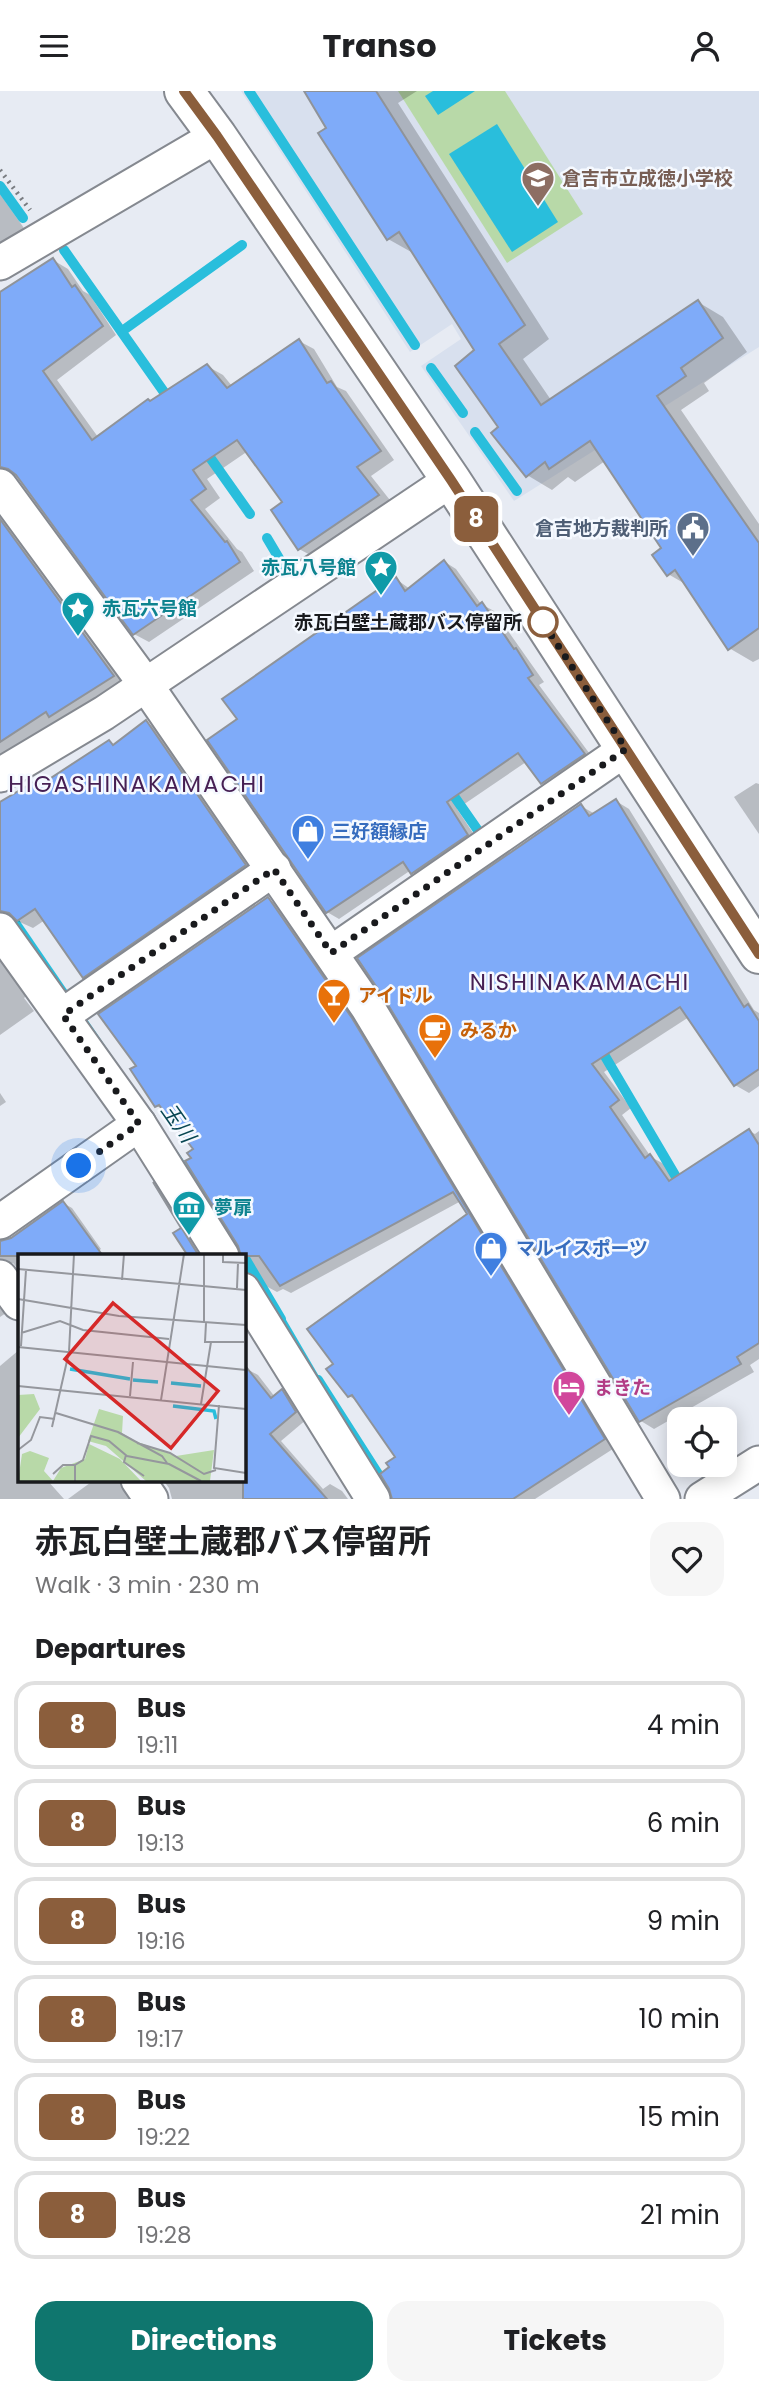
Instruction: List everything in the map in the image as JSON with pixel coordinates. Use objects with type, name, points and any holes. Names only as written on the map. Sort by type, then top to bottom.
[{"type":"main road","points":[[184,91],[451,480],[759,954]]},
{"type":"street","points":[[0,263],[47,233],[217,136]]},
{"type":"street","points":[[0,775],[146,685],[451,480]]},
{"type":"street","points":[[0,487],[146,685],[368,1008],[663,1499]]},
{"type":"street","points":[[331,953],[626,749]]},
{"type":"street","points":[[63,1015],[274,869]]},
{"type":"street","points":[[0,930],[139,1124],[221,1254]]},
{"type":"street","points":[[0,1222],[139,1124]]},
{"type":"street","points":[[0,1277],[18,1302]]},
{"type":"street","points":[[245,1293],[373,1499]]},
{"type":"street","points":[[702,1499],[759,1463]]},
{"type":"street","points":[[139,1482],[151,1499]]},
{"type":"path","points":[[0,170],[47,233]]},
{"type":"shaded area","name":"倉吉市立成徳小学校","points":[[241,91],[759,91],[759,347],[514,501],[421,366],[461,339],[452,324],[410,352]]},
{"type":"green space","points":[[398,91],[505,91],[583,214],[507,263]]},
{"type":"water","points":[[433,91],[475,91],[438,115],[425,96]]},
{"type":"water","points":[[497,124],[558,222],[512,252],[449,154]]},
{"type":"water","points":[[0,892],[232,1231],[228,1235],[0,907]]},
{"type":"water","points":[[278,1306],[320,1378],[316,1381],[273,1309]]},
{"type":"building","points":[[304,91],[376,91],[525,325],[499,344],[541,405],[698,300],[723,338],[681,368],[686,376],[657,396],[759,543],[759,628],[728,650],[675,570],[667,576],[652,555],[661,548],[590,441],[549,469],[545,462],[526,477],[491,433],[498,427],[455,366],[474,350],[399,232],[387,240],[318,133],[326,128]]},
{"type":"building","points":[[53,258],[103,326],[43,371],[92,440],[148,399],[150,401],[207,364],[227,388],[299,339],[327,383],[331,381],[381,451],[357,467],[379,495],[298,550],[271,510],[282,502],[237,440],[193,470],[206,489],[191,500],[225,542],[227,541],[240,562],[133,635],[16,475],[0,467],[0,292]]},
{"type":"building","points":[[0,519],[114,676],[49,717],[46,712],[0,742]]},
{"type":"building","points":[[444,560],[477,606],[482,602],[514,649],[516,648],[533,675],[528,678],[585,754],[541,784],[518,753],[447,802],[468,835],[411,874],[403,862],[326,913],[207,740],[237,719],[222,699],[396,577],[405,591]]},
{"type":"building","points":[[146,720],[246,865],[83,978],[35,909],[17,921],[9,913],[0,911],[0,802],[37,780],[40,785],[109,740],[113,745]]},
{"type":"building","points":[[616,799],[744,1007],[748,1004],[759,1021],[759,1069],[734,1086],[680,1007],[592,1064],[619,1100],[610,1107],[645,1158],[650,1154],[669,1181],[749,1129],[759,1145],[759,1343],[737,1357],[741,1364],[639,1422],[384,998],[357,958],[581,804],[589,816]]},
{"type":"building","points":[[268,897],[352,1018],[605,1439],[513,1499],[392,1499],[380,1474],[389,1467],[386,1463],[395,1457],[352,1395],[348,1397],[326,1369],[333,1364],[307,1329],[467,1214],[453,1192],[280,1286],[259,1256],[240,1254],[185,1161],[191,1158],[187,1153],[193,1149],[159,1105],[155,1107],[130,1069],[136,1066],[98,1014]]},
{"type":"building","points":[[153,1182],[198,1254],[187,1254],[173,1233],[181,1228]]},
{"type":"building","points":[[63,1201],[102,1254],[0,1256],[0,1241],[11,1238]]},
{"type":"building","points":[[245,1366],[271,1398],[282,1389],[296,1412],[270,1434],[327,1499],[243,1499]]},
{"type":"waterway","points":[[249,91],[415,345]]},
{"type":"waterway","points":[[0,186],[23,218]]},
{"type":"waterway","points":[[125,329],[242,245]]},
{"type":"waterway","points":[[64,250],[171,402]]},
{"type":"waterway","points":[[431,368],[463,413]]},
{"type":"waterway","points":[[475,432],[517,491]]},
{"type":"waterway","points":[[204,449],[250,514]]},
{"type":"waterway","points":[[267,538],[283,565]]},
{"type":"waterway","points":[[447,786],[477,829]]},
{"type":"waterway","points":[[599,1046],[682,1187]]},
{"type":"waterway","name":"玉川","points":[[230,1233],[242,1254]]},
{"type":"waterway","name":"玉川","points":[[245,1258],[281,1319]]},
{"type":"waterway","points":[[318,1380],[394,1499]]},
{"type":"bus line","name":"8","points":[[184,91],[451,480],[759,954]]},
{"type":"place","name":"倉吉市立成徳小学校","points":[[538,208]]},
{"type":"place","name":"倉吉地方裁判所","points":[[693,558]]},
{"type":"place","name":"赤瓦八号館","points":[[381,597]]},
{"type":"place","name":"赤瓦白壁土蔵郡バス停留所","points":[[543,622]]},
{"type":"place","name":"赤瓦六号館","points":[[78,638]]},
{"type":"place","name":"三好額縁店","points":[[308,861]]},
{"type":"place","name":"アイドル","points":[[334,1025]]},
{"type":"place","name":"みるか","points":[[435,1060]]},
{"type":"place","name":"夢扉","points":[[189,1237]]},
{"type":"place","name":"マルイスポーツ","points":[[491,1278]]},
{"type":"place","name":"まきた","points":[[569,1417]]},
{"type":"district","name":"HIGASHINAKAMACHI","points":[[137,784]]},
{"type":"district","name":"NISHINAKAMACHI","points":[[580,982]]},
{"type":"route","points":[[79,1166],[139,1124],[63,1015],[274,869],[331,953],[626,749],[538,615],[543,622]]}]
